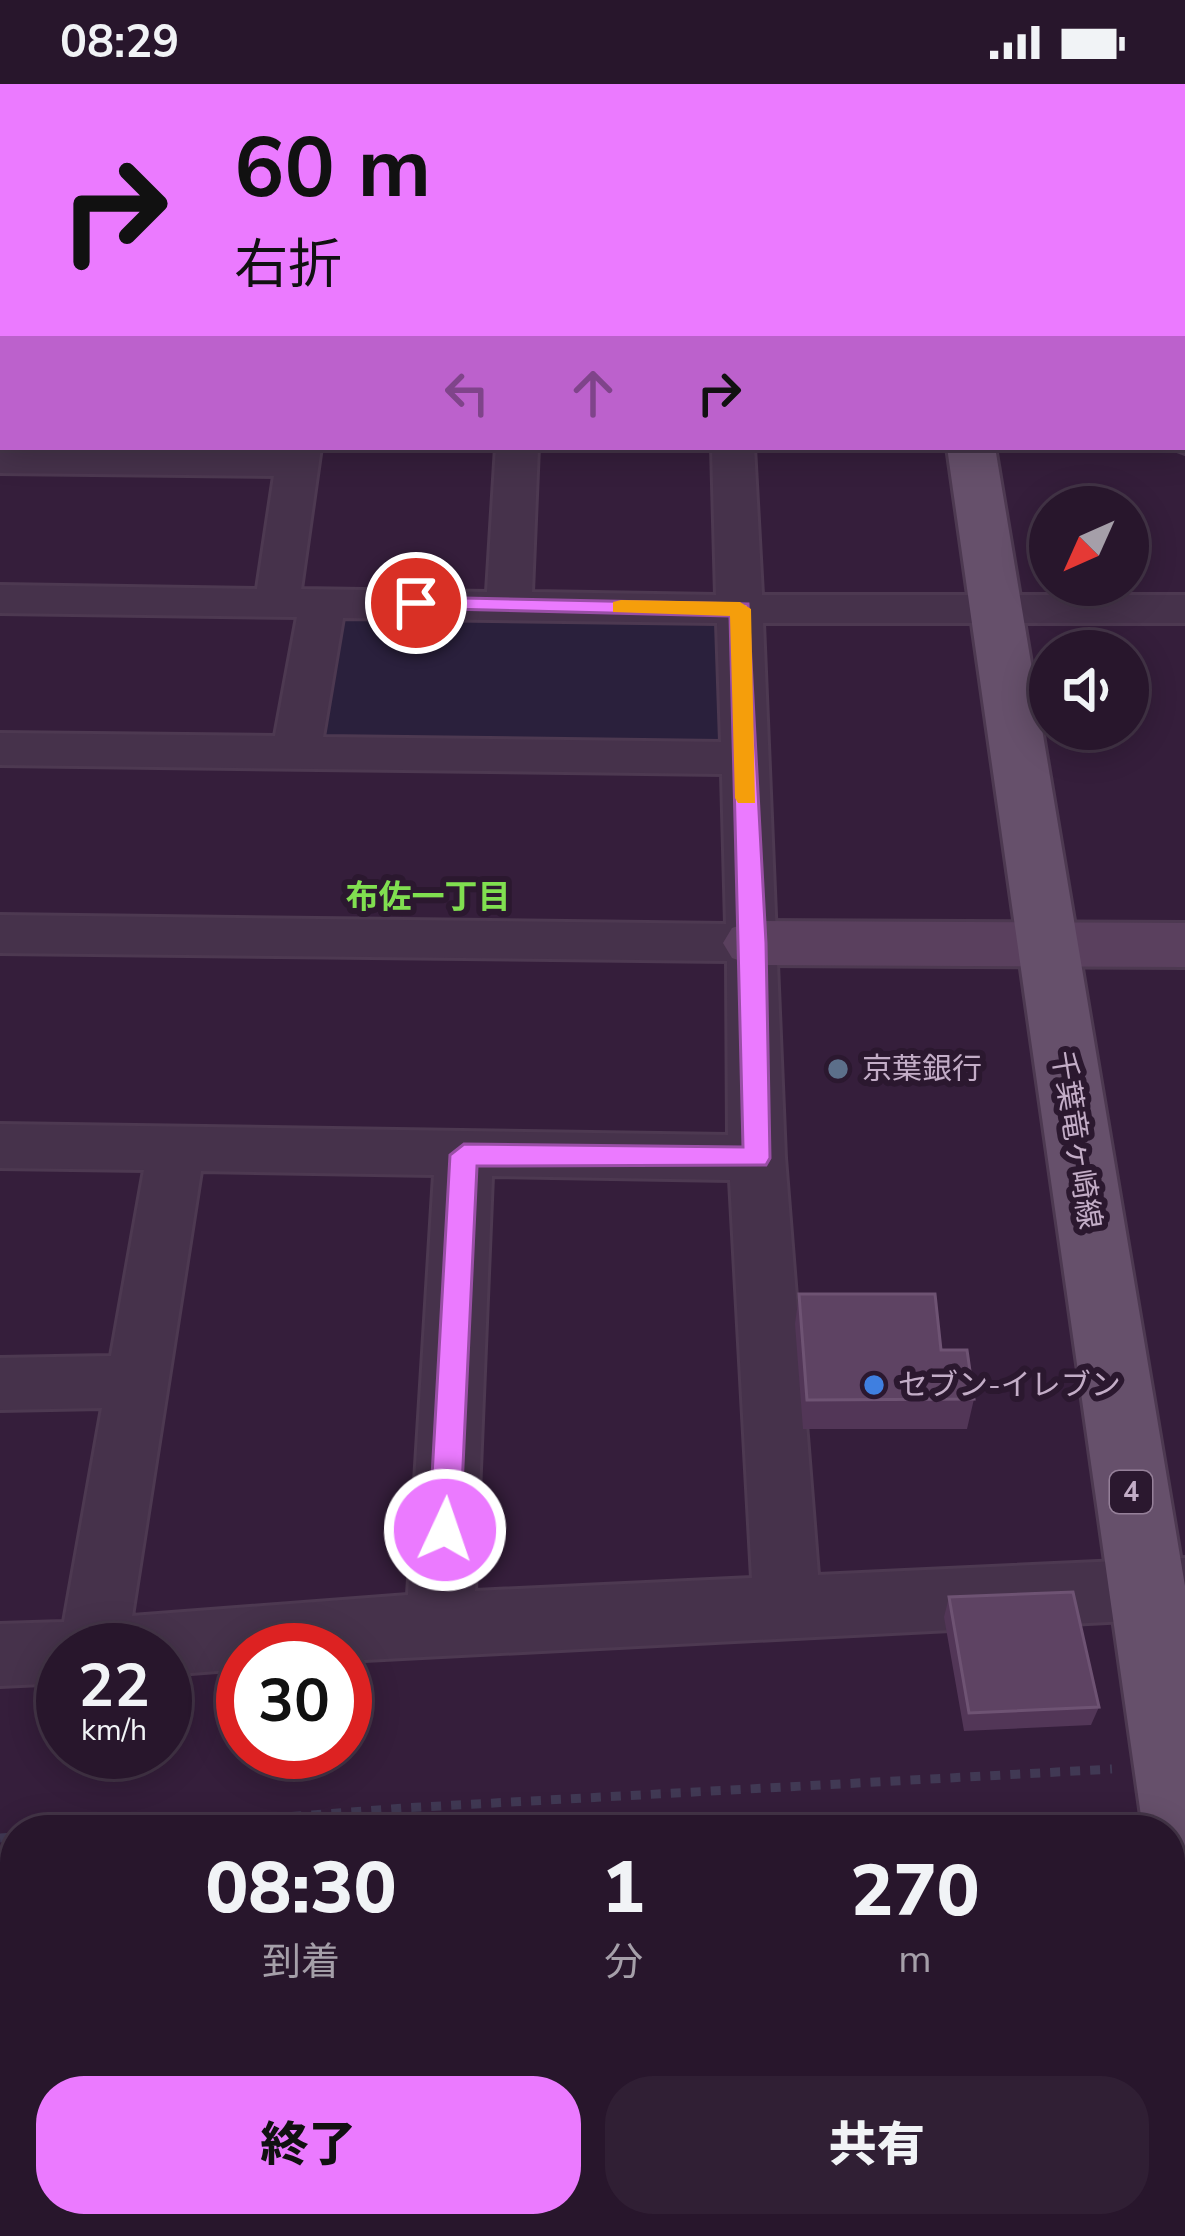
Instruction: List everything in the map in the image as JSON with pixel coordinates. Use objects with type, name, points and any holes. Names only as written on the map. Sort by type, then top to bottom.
[{"type":"main road","name":"千葉竜ヶ崎線","points":[[970,450],[1045,945],[1166,1590],[1184,1815]]},
{"type":"street","points":[[509,605],[518,450]]},
{"type":"street","points":[[733,450],[754,943],[757,1158],[787,1606]]},
{"type":"street","points":[[0,460],[298,455],[296,751]]},
{"type":"street","points":[[0,599],[740,609],[1185,608]]},
{"type":"street","points":[[0,748],[744,758]]},
{"type":"street","points":[[0,934],[1185,945]]},
{"type":"street","points":[[0,1146],[757,1158]]},
{"type":"street","points":[[97,1623],[176,1148]]},
{"type":"street","points":[[440,1623],[464,1155]]},
{"type":"street","points":[[0,1384],[137,1382]]},
{"type":"street","points":[[192,1642],[440,1623],[1166,1590]]},
{"type":"street","points":[[0,1655],[36,1653]]},
{"type":"path","points":[[310,1815],[1137,1768]]},
{"type":"shaded area","points":[[329,613],[700,617],[717,627],[718,741],[311,737]]},
{"type":"building","points":[[799,1294],[935,1294],[941,1350],[967,1350],[974,1399],[807,1400]]},
{"type":"building","points":[[1073,1592],[1099,1707],[969,1713],[949,1597]]},
{"type":"slow traffic","points":[[621,607],[740,609],[746,798]]},
{"type":"place","name":"京葉銀行","points":[[838,1069]]},
{"type":"place","name":"セブン-イレブン","points":[[874,1385]]},
{"type":"district","name":"布佐一丁目","points":[[428,897]]},
{"type":"route","points":[[416,603],[740,609],[754,943],[757,1158],[464,1155],[445,1530]]}]
